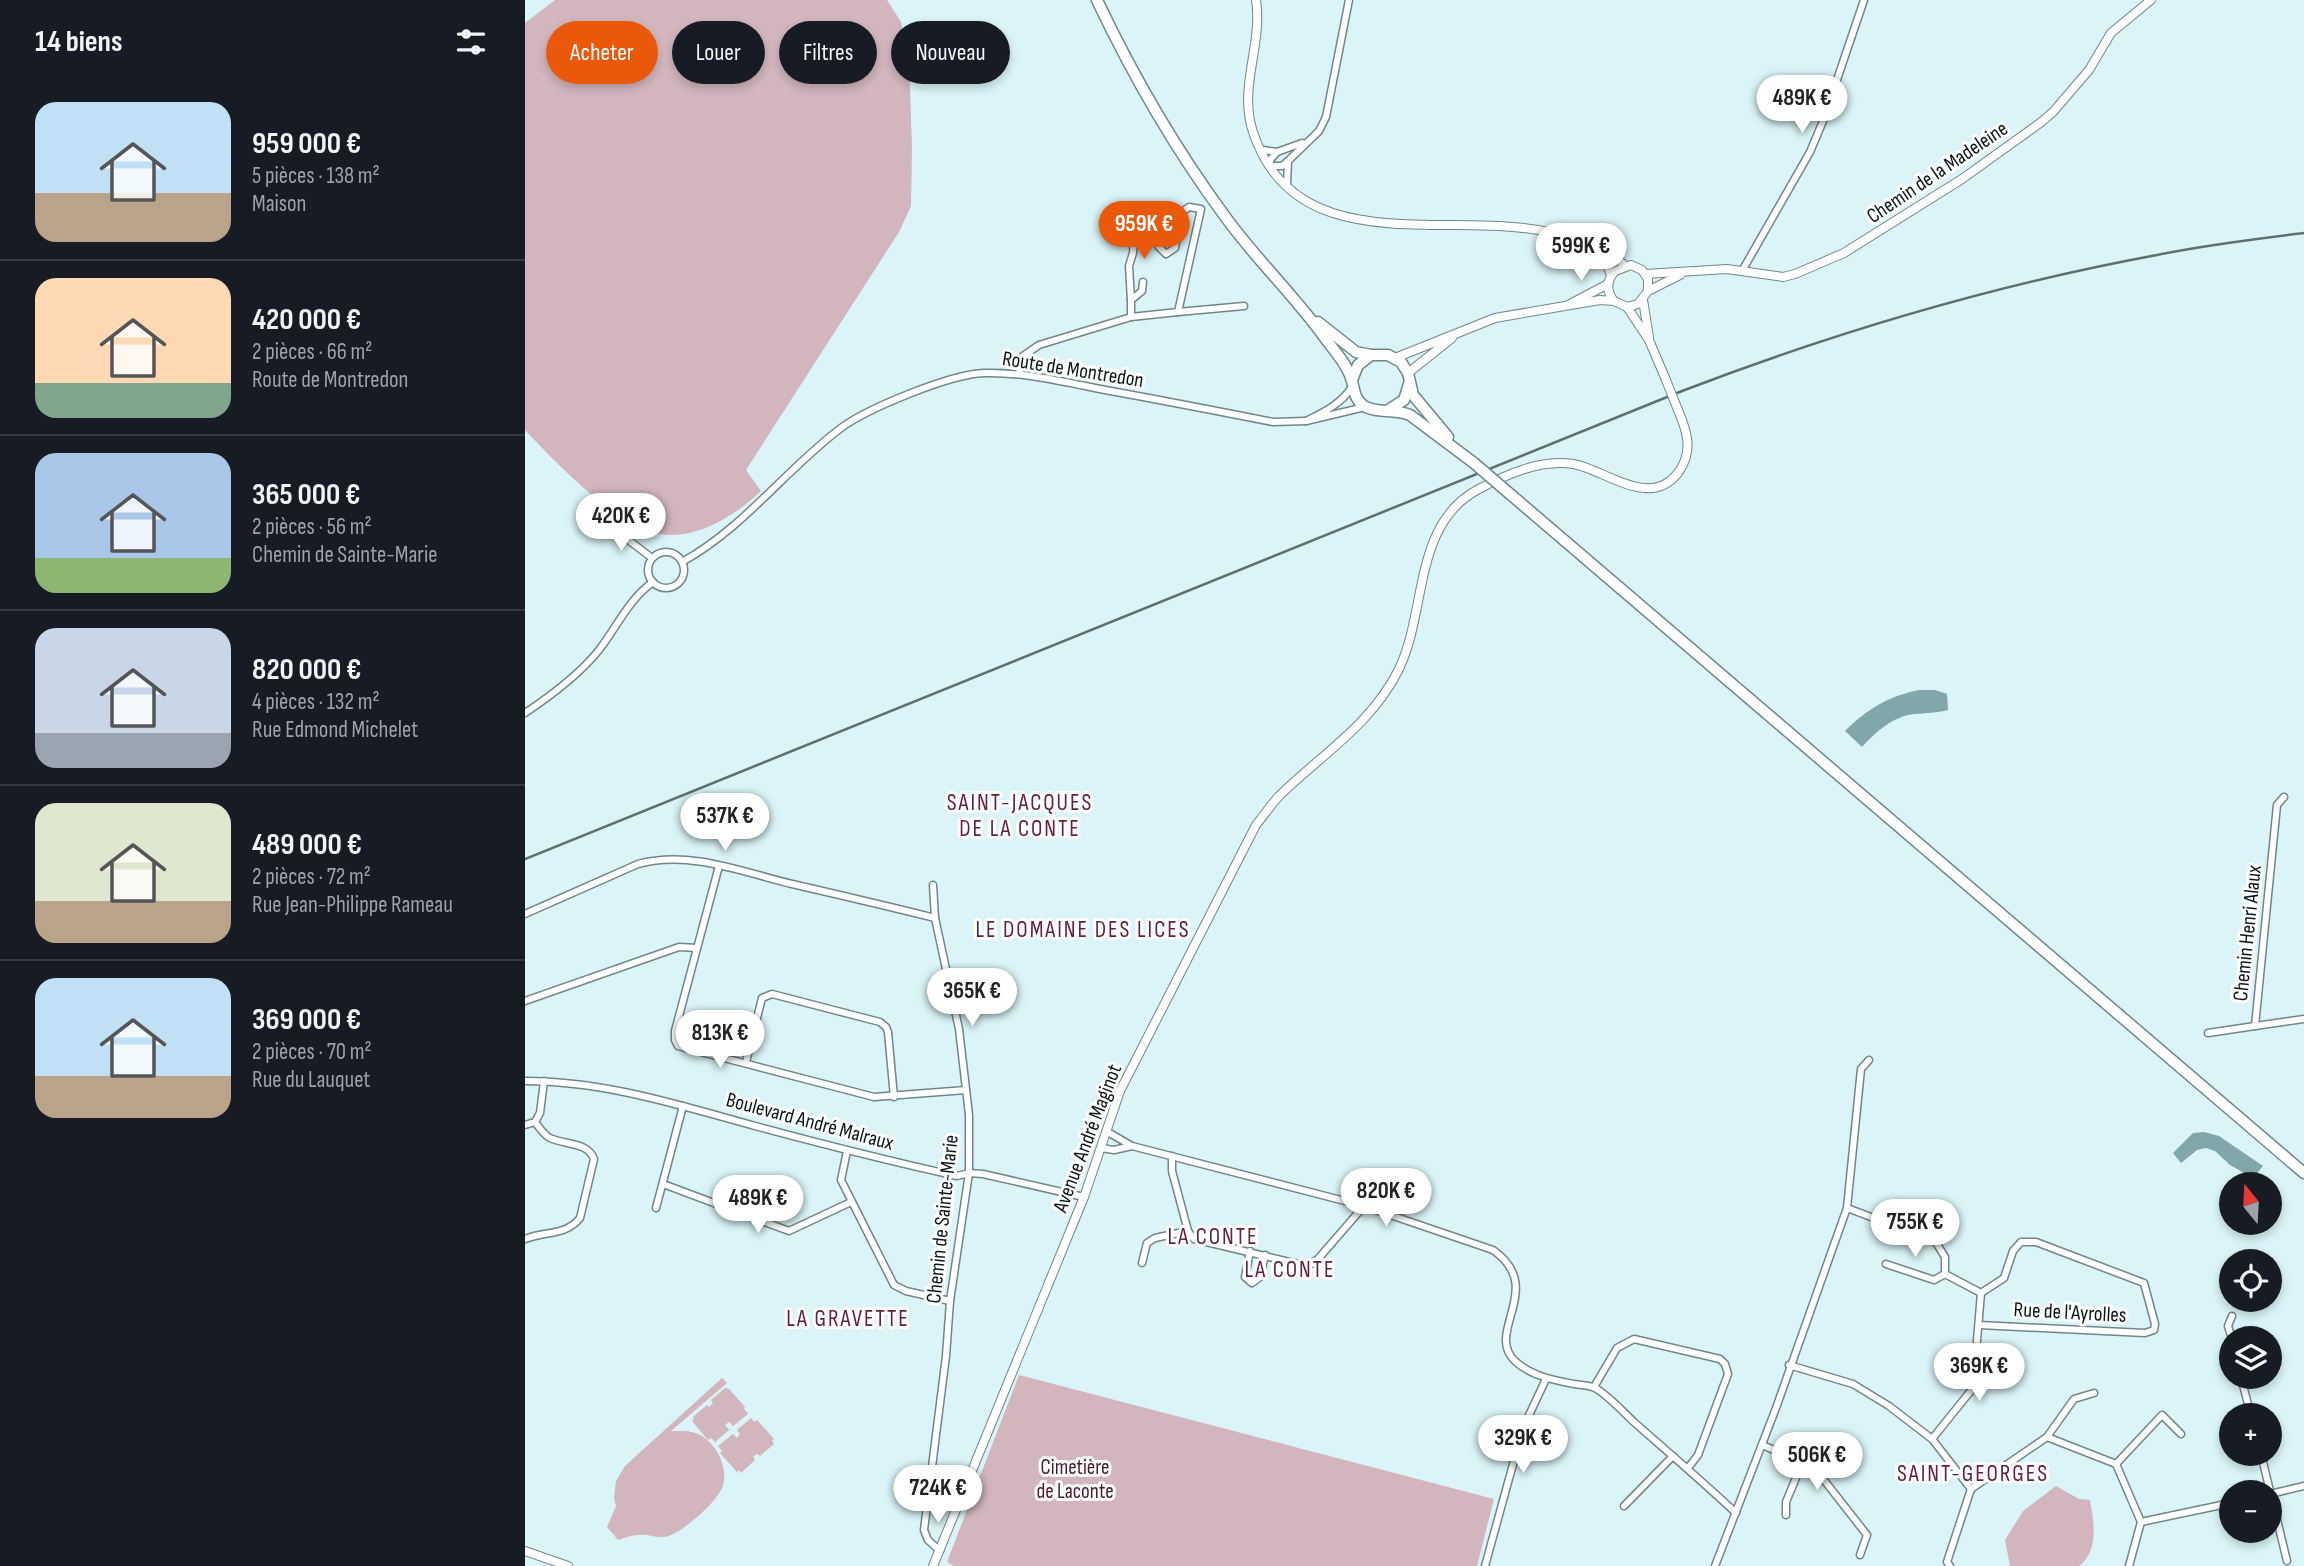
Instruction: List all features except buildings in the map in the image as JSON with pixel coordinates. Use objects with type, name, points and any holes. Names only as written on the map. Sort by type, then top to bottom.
[{"type":"main road","points":[[1097,0],[1124,57],[1171,140],[1225,217],[1305,311],[1346,368],[1359,401],[1373,410],[1390,410],[1410,415],[1473,463],[2304,1171]]},
{"type":"main road","points":[[1305,311],[1356,352],[1395,358],[1409,379],[1413,395],[1434,422],[1473,463]]},
{"type":"main road","points":[[1352,383],[1358,365],[1371,355]]},
{"type":"main road","points":[[1390,410],[1403,400],[1409,379]]},
{"type":"street","points":[[1257,0],[1258,33],[1248,88],[1248,111],[1259,148],[1288,188],[1308,203],[1352,220],[1375,223],[1517,226],[1564,233],[1599,255],[1609,280],[1608,290],[1614,301]]},
{"type":"street","points":[[1270,166],[1282,166],[1288,161],[1319,131],[1326,117],[1349,0]]},
{"type":"street","points":[[1742,271],[1810,152],[1864,0]]},
{"type":"street","name":"Chemin de la Madeleine","points":[[1645,274],[1709,269],[1783,277],[1817,265],[1863,242],[1962,179],[2053,112],[2089,70],[2111,33],[2151,0]]},
{"type":"street","points":[[1259,148],[1266,152],[1277,152],[1310,139]]},
{"type":"street","points":[[1270,166],[1270,160],[1277,152]]},
{"type":"street","points":[[1288,161],[1288,188]]},
{"type":"street","points":[[1178,312],[1202,209],[1189,206],[1182,212],[1173,220],[1159,240],[1158,246],[1162,253],[1170,253],[1175,248],[1182,212]]},
{"type":"street","points":[[1131,317],[1129,266],[1135,222]]},
{"type":"street","points":[[1582,242],[1608,252],[1625,266]]},
{"type":"street","points":[[1569,304],[1609,280],[1620,267],[1625,266],[1637,267],[1645,274],[1649,291]]},
{"type":"street","points":[[1395,358],[1495,317],[1599,300],[1614,301],[1627,306],[1638,304],[1649,291],[1662,282],[1691,271]]},
{"type":"street","points":[[1131,300],[1142,290],[1143,282]]},
{"type":"street","points":[[1643,300],[1649,340]]},
{"type":"street","points":[[1019,374],[1023,356],[1039,345],[1131,317],[1244,306]]},
{"type":"street","points":[[1627,306],[1649,340]]},
{"type":"street","points":[[1409,379],[1461,331]]},
{"type":"street","name":"Avenue André Maginot","points":[[933,1566],[1084,1197],[1125,1079],[1256,825],[1278,797],[1361,723],[1382,699],[1408,645],[1433,543],[1445,517],[1459,501],[1479,489],[1529,468],[1549,463],[1574,464],[1624,484],[1646,489],[1676,476],[1687,457],[1687,431],[1649,340]]},
{"type":"street","name":"Route de Montredon","points":[[683,562],[707,548],[841,428],[867,412],[960,377],[982,373],[1019,374],[1273,422],[1306,421],[1366,407]]},
{"type":"street","points":[[1306,421],[1326,412],[1346,396],[1352,383]]},
{"type":"street","points":[[606,523],[652,558]]},
{"type":"street","points":[[659,553],[674,554],[683,562],[683,577],[678,584],[663,588],[653,582],[647,570],[652,558],[659,553]]},
{"type":"street","points":[[525,713],[581,670],[600,649],[631,603],[653,582]]},
{"type":"street","name":"Chemin Henri Alaux","points":[[2284,797],[2277,805],[2255,1026],[2304,1019]]},
{"type":"street","points":[[525,914],[620,871],[656,860],[693,860],[935,918]]},
{"type":"street","points":[[719,866],[675,1031],[678,1046],[874,1097],[966,1090]]},
{"type":"street","name":"Chemin de Sainte-Marie","points":[[933,885],[935,918],[959,1029],[969,1115],[968,1172],[950,1301],[946,1356],[924,1530],[925,1537],[940,1551]]},
{"type":"street","points":[[525,1000],[679,947],[697,948]]},
{"type":"street","points":[[746,1062],[762,998],[772,994],[880,1022],[886,1027],[894,1097]]},
{"type":"street","points":[[2208,1033],[2255,1026]]},
{"type":"street","points":[[1715,1566],[1762,1445],[1847,1208],[1861,1069],[1869,1060]]},
{"type":"street","points":[[525,1125],[535,1122],[540,1113],[544,1081]]},
{"type":"street","name":"Boulevard André Malraux","points":[[525,1082],[574,1083],[620,1091],[847,1151],[957,1176],[968,1172],[1084,1197]]},
{"type":"street","points":[[656,1208],[684,1106]]},
{"type":"street","points":[[525,1239],[564,1230],[576,1224],[580,1218],[594,1159],[586,1148],[551,1138],[535,1122]]},
{"type":"street","points":[[1106,1131],[1132,1146],[1364,1206],[1493,1250],[1505,1259],[1515,1279],[1515,1294],[1505,1341],[1507,1352],[1524,1368],[1546,1379],[1594,1387],[1736,1513]]},
{"type":"street","points":[[1118,1149],[1120,1138]]},
{"type":"street","points":[[1101,1149],[1132,1146]]},
{"type":"street","points":[[847,1151],[840,1175],[894,1285],[907,1291],[950,1301]]},
{"type":"street","points":[[1172,1156],[1172,1171],[1188,1231],[1194,1239],[1298,1264],[1311,1264],[1364,1206]]},
{"type":"street","points":[[663,1184],[789,1231],[851,1202]]},
{"type":"street","points":[[1847,1208],[1935,1241],[1945,1257],[1945,1274]]},
{"type":"street","points":[[1142,1262],[1147,1243],[1155,1238],[1188,1231]]},
{"type":"street","name":"Rue de l'Ayrolles","points":[[1979,1325],[2144,1333],[2154,1330],[2155,1324],[2144,1283],[2036,1242],[2021,1242],[2013,1251],[2004,1278],[1981,1293]]},
{"type":"street","points":[[1250,1251],[1245,1277],[1252,1283],[1260,1277],[1265,1255]]},
{"type":"street","points":[[1886,1264],[1934,1280],[1945,1274]]},
{"type":"street","points":[[1932,1439],[1982,1377],[1977,1357],[1981,1293],[1945,1274]]},
{"type":"street","points":[[2228,1326],[2232,1316]]},
{"type":"street","points":[[1594,1387],[1617,1348],[1634,1339],[1720,1359],[1728,1374],[1698,1455],[1688,1468]]},
{"type":"street","points":[[1790,1365],[1853,1384],[1889,1406],[1932,1439],[1971,1489]]},
{"type":"street","points":[[1485,1566],[1523,1428],[1546,1379]]},
{"type":"street","points":[[1948,1565],[1971,1489],[2047,1437],[2074,1399],[2094,1393]]},
{"type":"street","points":[[2116,1464],[2162,1415],[2181,1434]]},
{"type":"street","points":[[2047,1437],[2116,1464],[2141,1522],[2129,1566]]},
{"type":"street","points":[[1762,1445],[1814,1466],[1867,1535],[1860,1555]]},
{"type":"street","points":[[1624,1506],[1673,1456]]},
{"type":"street","points":[[1786,1515],[1786,1502],[1803,1461]]},
{"type":"street","points":[[2282,1491],[2304,1486]]},
{"type":"street","points":[[2141,1522],[2219,1506]]},
{"type":"street","points":[[2282,1541],[2287,1561]]},
{"type":"street","points":[[525,1551],[568,1566]]},
{"type":"green space","points":[[555,0],[887,0],[900,21],[891,21],[891,84],[910,84],[911,206],[899,232],[746,470],[761,491],[731,515],[708,527],[671,535],[653,532],[633,523],[572,478],[525,430],[525,23]]},
{"type":"green space","name":"Cimetière de Laconte","points":[[1019,1375],[1494,1499],[1477,1566],[954,1566],[947,1562]]},
{"type":"green space","points":[[722,1378],[727,1383],[671,1431],[698,1434],[716,1450],[724,1473],[719,1494],[681,1530],[669,1536],[636,1535],[618,1540],[607,1527],[616,1506],[616,1481],[625,1466]]},
{"type":"green space","points":[[725,1388],[745,1407],[748,1414],[733,1426],[729,1422],[725,1425],[729,1430],[715,1442],[711,1438],[708,1440],[692,1421],[707,1405],[709,1407],[713,1403],[711,1400]]},
{"type":"green space","points":[[751,1418],[754,1422],[757,1420],[774,1439],[774,1444],[760,1456],[757,1454],[753,1457],[755,1460],[741,1473],[720,1453],[722,1451],[718,1446],[733,1434],[737,1438],[740,1434],[737,1430]]},
{"type":"green space","points":[[2056,1486],[2079,1499],[2090,1500],[2094,1527],[2090,1552],[2079,1566],[2010,1566],[2005,1540],[2023,1511]]},
{"type":"water","points":[[1919,690],[1935,690],[1947,694],[1948,710],[1899,718],[1879,730],[1862,747],[1845,731],[1879,705]]},
{"type":"water","points":[[2204,1132],[2219,1136],[2263,1166],[2258,1172],[2242,1172],[2215,1151],[2206,1148],[2197,1150],[2181,1163],[2173,1153],[2193,1133]]},
{"type":"railway","points":[[525,859],[1740,369],[1916,312],[2036,281],[2193,248],[2304,233]]},
{"type":"district","name":"SAINT-JACQUES DE LA CONTE","points":[[1020,815]]},
{"type":"district","name":"LE DOMAINE DES LICES","points":[[1083,929]]},
{"type":"district","name":"LA CONTE","points":[[1213,1236]]},
{"type":"district","name":"LA CONTE","points":[[1290,1269]]},
{"type":"district","name":"LA GRAVETTE","points":[[848,1318]]},
{"type":"district","name":"SAINT-GEORGES","points":[[1973,1473]]}]
